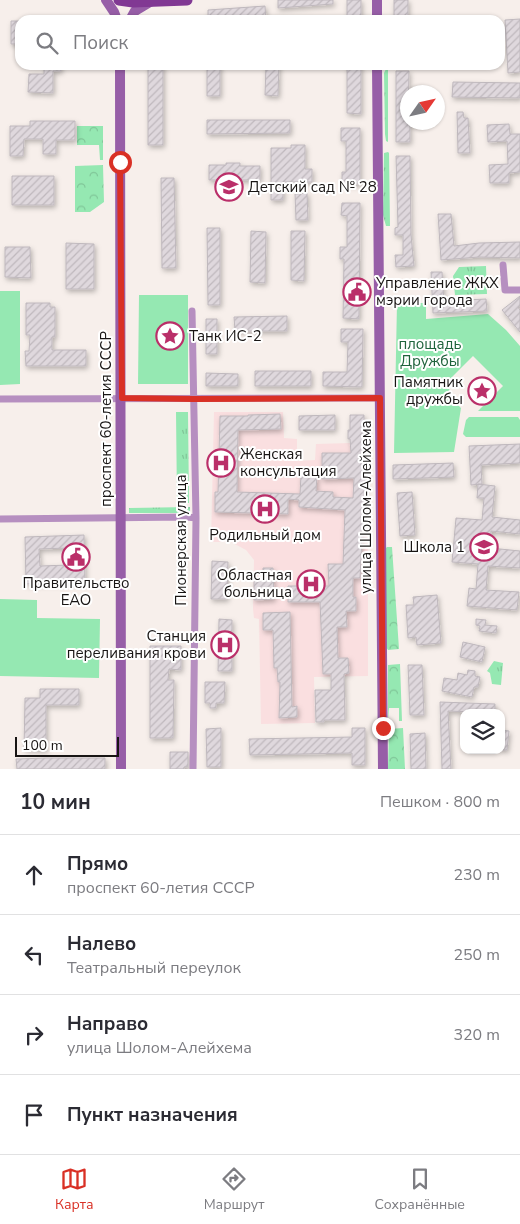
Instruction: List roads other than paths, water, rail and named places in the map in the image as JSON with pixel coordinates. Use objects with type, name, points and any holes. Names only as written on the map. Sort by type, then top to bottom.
[{"type":"main road","points":[[106,0],[116,15]]},
{"type":"main road","points":[[118,15],[118,0],[125,2],[187,0]]},
{"type":"main road","points":[[377,0],[377,15]]},
{"type":"main road","points":[[133,15],[136,11],[150,2]]},
{"type":"main road","name":"проспект 60-летия СССР","points":[[120,70],[122,769]]},
{"type":"main road","name":"улица Шолом-Алейхема","points":[[377,70],[384,769]]},
{"type":"street","points":[[503,265],[505,290],[520,290]]},
{"type":"street","name":"Пионерская улица","points":[[192,311],[196,518],[193,769]]},
{"type":"street","points":[[0,399],[380,398]]},
{"type":"street","points":[[0,520],[196,518]]},
{"type":"place","name":"Детский сад № 28","points":[[229,187]]},
{"type":"place","name":"Управление ЖКХ мэрии города","points":[[357,292]]},
{"type":"place","name":"Танк ИС-2","points":[[170,336]]},
{"type":"place","name":"Памятник дружбы","points":[[482,391]]},
{"type":"place","name":"Женская консультация","points":[[221,463]]},
{"type":"place","name":"Родильный дом","points":[[265,509]]},
{"type":"place","name":"Школа 1","points":[[484,547]]},
{"type":"place","name":"Правительство ЕАО","points":[[76,557]]},
{"type":"place","name":"Областная больница","points":[[311,584]]},
{"type":"place","name":"Станция переливания крови","points":[[225,645]]},
{"type":"park label","name":"площадь Дружбы","points":[[430,352]]}]
